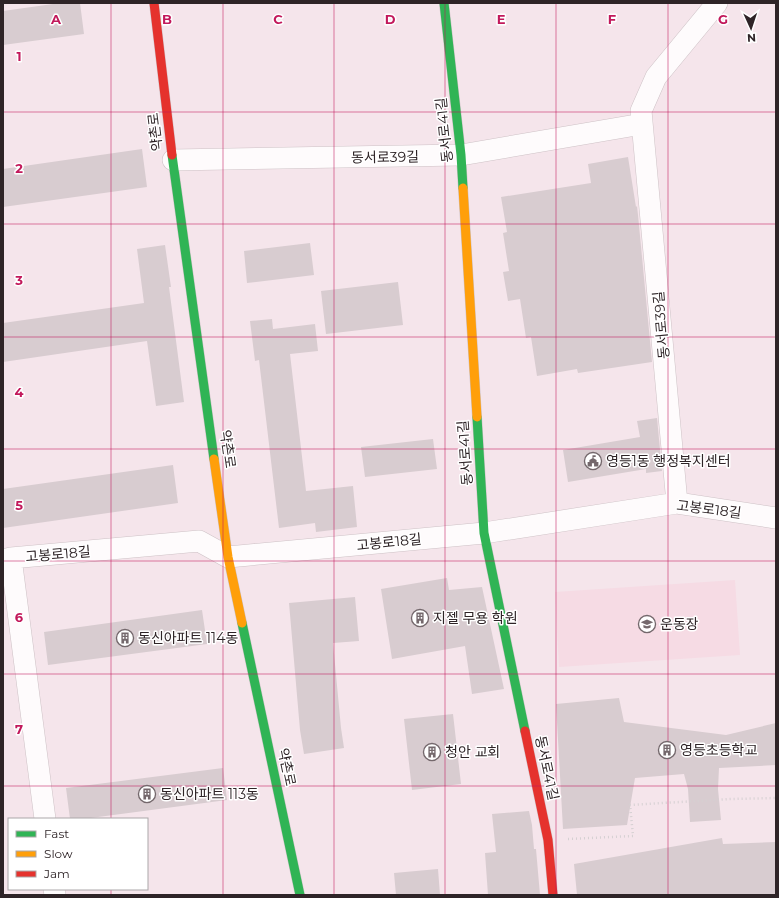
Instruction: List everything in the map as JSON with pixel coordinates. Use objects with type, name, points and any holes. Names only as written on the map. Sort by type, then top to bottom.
[{"type":"street","name":"약촌로","points":[[154,3],[173,160],[228,557],[300,895]]},
{"type":"street","name":"동서로41길","points":[[444,3],[461,156],[484,532],[548,840],[553,895]]},
{"type":"street","name":"동서로39길","points":[[677,503],[641,111],[656,77],[717,3]]},
{"type":"street","name":"동서로39길","points":[[173,160],[461,156],[642,124]]},
{"type":"street","name":"고봉로18길","points":[[7,559],[199,541],[228,557],[484,532],[677,503],[776,518]]},
{"type":"street","points":[[7,559],[45,818]]},
{"type":"path","points":[[548,840],[633,836],[630,805],[730,799],[776,798]]},
{"type":"shaded area","name":"운동장","points":[[735,580],[740,655],[559,667],[555,592]]},
{"type":"building","points":[[60,3],[80,3],[84,34],[3,45],[3,11]]},
{"type":"building","points":[[142,149],[147,187],[3,207],[3,169]]},
{"type":"building","points":[[628,157],[636,207],[637,206],[652,362],[578,373],[577,369],[537,376],[531,337],[526,338],[520,299],[508,301],[503,272],[509,271],[503,233],[507,232],[501,197],[591,183],[588,164]]},
{"type":"building","points":[[310,243],[314,275],[247,283],[244,251]]},
{"type":"building","points":[[165,245],[184,402],[156,406],[147,341],[3,362],[3,323],[144,303],[137,249]]},
{"type":"building","points":[[398,282],[403,325],[326,334],[321,291]]},
{"type":"building","points":[[272,319],[273,329],[315,324],[318,351],[290,354],[306,491],[353,486],[357,527],[316,532],[315,523],[279,528],[259,360],[255,361],[250,321]]},
{"type":"building","points":[[657,418],[662,471],[646,473],[646,469],[568,482],[563,450],[640,437],[637,421]]},
{"type":"building","points":[[433,439],[437,469],[365,477],[361,447]]},
{"type":"building","points":[[173,465],[178,503],[3,528],[3,489]]},
{"type":"building","points":[[447,578],[449,590],[482,587],[504,689],[472,694],[465,646],[392,659],[381,589]]},
{"type":"building","points":[[355,597],[359,641],[333,643],[344,748],[304,754],[300,730],[289,603]]},
{"type":"building","name":"동신아파트 114동","points":[[202,610],[207,644],[48,665],[44,632]]},
{"type":"building","name":"영등초등학교","points":[[619,698],[624,722],[726,735],[776,723],[776,765],[719,768],[718,789],[721,820],[690,822],[688,789],[684,774],[635,778],[627,825],[563,829],[556,704]]},
{"type":"building","name":"청안 교회","points":[[453,714],[461,784],[412,790],[404,719]]},
{"type":"building","name":"동신아파트 113동","points":[[223,768],[227,800],[91,818],[70,818],[66,788]]},
{"type":"building","points":[[529,811],[534,849],[536,849],[540,895],[488,895],[485,853],[496,852],[492,814]]},
{"type":"building","name":"영등초등학교","points":[[722,838],[723,844],[776,842],[776,895],[577,895],[574,864]]},
{"type":"building","points":[[438,869],[440,895],[396,895],[394,873]]},
{"type":"traffic: fast","points":[[444,3],[461,155],[463,188]]},
{"type":"traffic: fast","points":[[172,155],[214,459]]},
{"type":"traffic: fast","points":[[477,417],[484,533],[525,731]]},
{"type":"traffic: fast","points":[[242,623],[300,895]]},
{"type":"traffic: slow","points":[[463,188],[477,417]]},
{"type":"traffic: slow","points":[[214,459],[228,557],[242,623]]},
{"type":"traffic: jam","points":[[154,3],[172,155]]},
{"type":"traffic: jam","points":[[525,731],[548,840],[553,895]]},
{"type":"place","name":"영등1동 행정복지센터","points":[[593,461]]},
{"type":"place","name":"지젤 무용 학원","points":[[420,618]]},
{"type":"place","name":"운동장","points":[[647,624]]},
{"type":"place","name":"동신아파트 114동","points":[[125,638]]},
{"type":"place","name":"영등초등학교","points":[[667,750]]},
{"type":"place","name":"청안 교회","points":[[432,752]]},
{"type":"place","name":"동신아파트 113동","points":[[147,794]]}]
